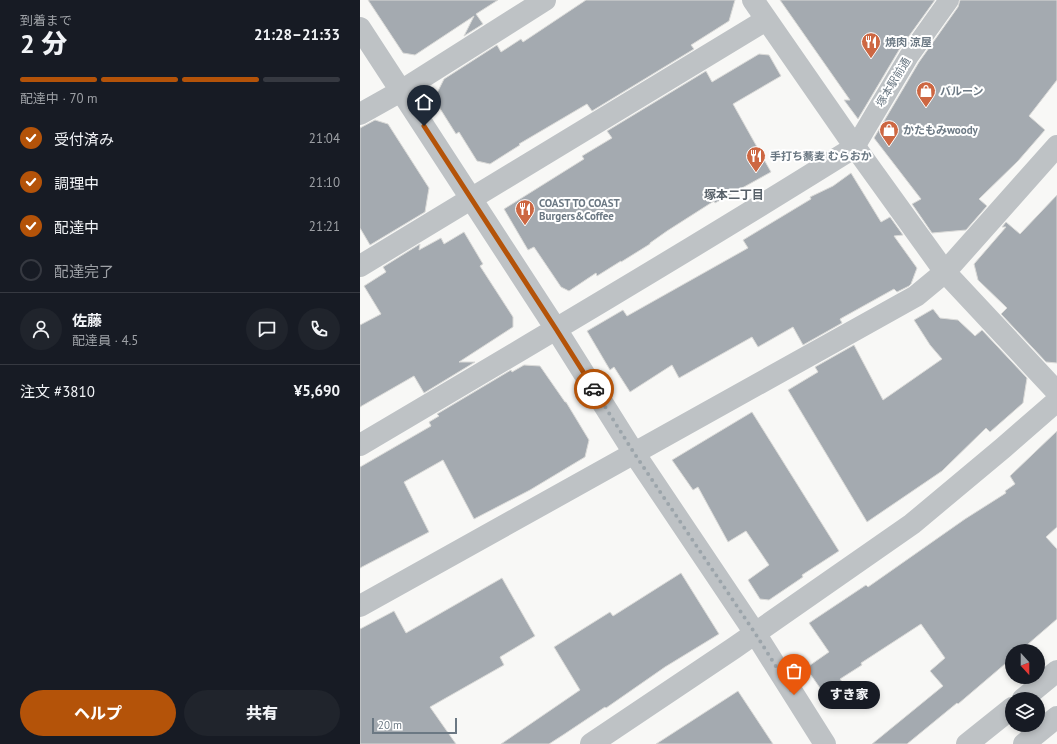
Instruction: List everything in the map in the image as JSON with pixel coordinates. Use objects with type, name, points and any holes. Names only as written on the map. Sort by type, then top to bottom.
[{"type":"street","points":[[360,114],[401,91],[544,0]]},
{"type":"street","points":[[753,0],[855,147],[945,272],[1057,392]]},
{"type":"street","name":"塚本駅前通","points":[[855,147],[909,56],[949,0]]},
{"type":"street","points":[[360,266],[766,20]]},
{"type":"street","points":[[360,28],[556,329],[634,453],[755,633],[825,744]]},
{"type":"street","points":[[360,606],[916,296],[945,272],[1057,146]]},
{"type":"street","points":[[360,445],[556,329],[855,147]]},
{"type":"street","points":[[591,744],[912,524],[997,454],[1057,401]]},
{"type":"street","points":[[1032,692],[1057,671]]},
{"type":"street","points":[[967,744],[1005,714]]},
{"type":"street","points":[[1024,744],[1057,717]]},
{"type":"building","points":[[368,0],[498,0],[476,14],[483,24],[464,36],[474,16],[415,55],[403,53]]},
{"type":"building","points":[[586,0],[735,0],[729,21],[691,45],[694,49],[592,111],[587,104],[519,144],[520,145],[490,164],[477,161],[459,132],[456,134],[434,99],[444,79],[497,45],[501,52],[521,39],[523,42]]},
{"type":"building","points":[[780,0],[935,0],[899,50],[858,119],[844,100],[850,100]]},
{"type":"building","points":[[960,0],[1057,0],[1057,80],[1029,116],[1045,130],[1018,161],[979,199],[987,206],[966,230],[932,233],[912,204],[921,199],[874,138],[919,62],[958,7]]},
{"type":"building","points":[[759,54],[769,55],[781,76],[733,104],[771,172],[715,203],[714,201],[667,231],[650,244],[597,276],[596,273],[569,291],[561,287],[534,247],[528,250],[504,209],[584,159],[582,156],[612,138],[607,131],[706,71],[712,82]]},
{"type":"building","points":[[375,120],[388,124],[429,188],[425,212],[370,245],[360,228],[360,128]]},
{"type":"building","points":[[851,173],[881,222],[890,217],[903,235],[894,236],[917,268],[909,286],[897,292],[894,289],[840,319],[842,323],[803,345],[793,327],[758,347],[752,337],[679,378],[672,365],[630,392],[614,367],[610,370],[587,331],[623,310],[627,316],[748,248],[743,240],[811,199],[810,197],[833,186]]},
{"type":"building","points":[[1057,195],[1057,363],[1046,362],[1001,314],[1007,308],[978,280],[974,264],[1006,227],[1002,227],[1006,222],[1020,234]]},
{"type":"building","points":[[464,232],[483,264],[480,266],[513,317],[513,327],[459,362],[475,362],[424,393],[414,376],[360,407],[360,325],[381,314],[364,286],[386,272],[383,267],[420,244],[419,250],[441,238],[444,244]]},
{"type":"building","points":[[933,309],[940,318],[958,320],[975,336],[982,330],[1027,378],[1023,403],[990,432],[986,428],[942,471],[867,522],[788,390],[818,372],[815,367],[854,345],[883,400],[942,359],[930,345],[914,320]]},
{"type":"building","points":[[524,365],[540,366],[566,402],[589,440],[585,457],[530,490],[474,519],[443,460],[404,482],[429,532],[360,568],[360,467],[431,426],[429,422],[439,416],[437,414],[511,370],[512,372]]},
{"type":"building","points":[[752,412],[839,551],[802,575],[803,577],[769,600],[760,599],[748,580],[769,565],[746,531],[728,542],[698,487],[693,490],[672,460]]},
{"type":"building","points":[[1057,431],[1057,527],[1046,537],[1057,549],[1057,619],[1028,644],[1005,644],[1005,664],[958,704],[957,703],[907,744],[872,744],[943,686],[930,671],[945,658],[921,624],[861,663],[862,665],[840,679],[850,692],[832,705],[806,668],[829,652],[809,623],[866,585],[868,587],[965,519],[1006,493],[1005,491],[1015,484],[1010,476]]},
{"type":"building","points":[[681,573],[719,634],[665,667],[606,708],[605,707],[549,744],[501,744],[580,690],[554,647],[610,612],[613,616]]},
{"type":"building","points":[[502,578],[535,636],[500,657],[504,665],[430,707],[456,744],[360,744],[360,629],[394,611],[406,633]]},
{"type":"building","points":[[738,691],[773,744],[656,744]]},
{"type":"way so far","points":[[594,389],[634,453],[755,633],[794,695]]},
{"type":"place","name":"焼肉 涼屋","points":[[871,59]]},
{"type":"place","name":"バルーン","points":[[926,108]]},
{"type":"place","name":"かたもみwoody","points":[[889,147]]},
{"type":"place","name":"手打ち蕎麦 むらおか","points":[[756,173]]},
{"type":"place","name":"COAST TO COAST Burgers&Coffee","points":[[525,226]]},
{"type":"place","name":"すき家","points":[[794,695]]},
{"type":"district","name":"塚本二丁目","points":[[734,194]]},
{"type":"route","points":[[424,126],[594,389]]}]
